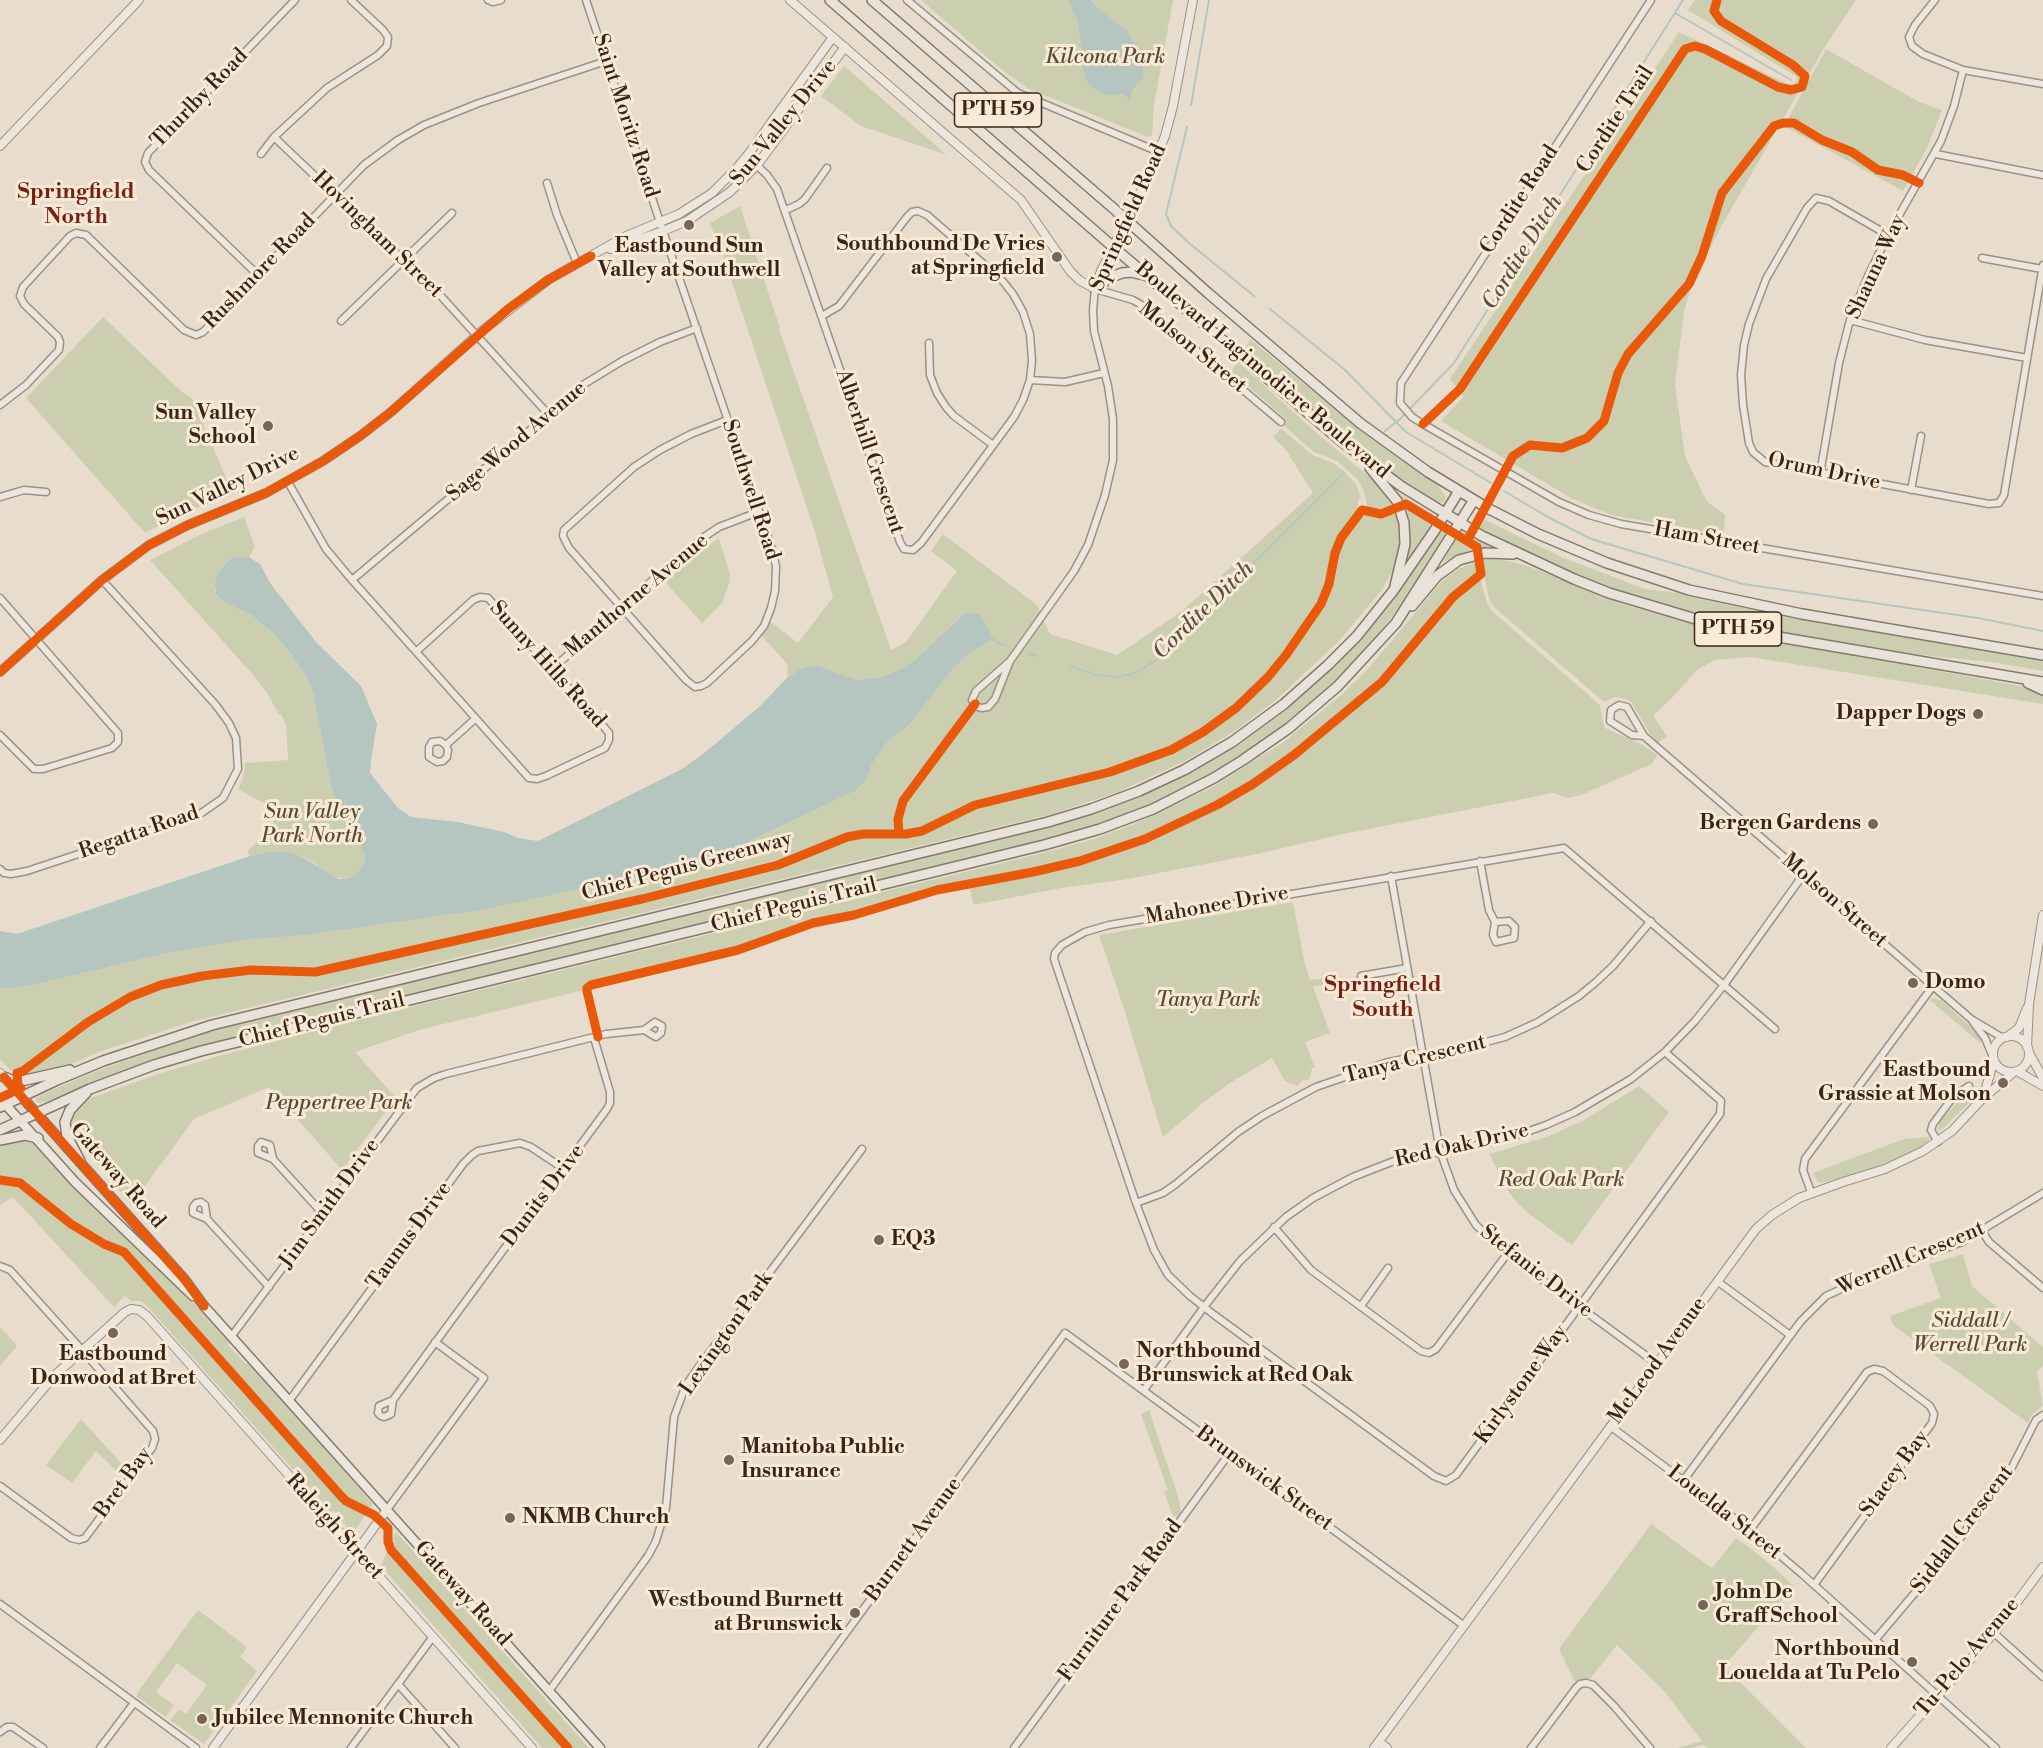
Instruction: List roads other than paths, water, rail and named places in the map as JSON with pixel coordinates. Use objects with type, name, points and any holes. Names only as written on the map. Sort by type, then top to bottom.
[{"type":"main road","name":"Boulevard Lagimodière Boulevard","points":[[830,0],[1291,400],[1361,457],[1401,486],[1460,523],[1522,556],[1609,593],[1708,622],[1766,635],[2043,682]]},
{"type":"main road","name":"Boulevard Lagimodière Boulevard","points":[[872,0],[1360,423],[1428,472],[1474,500],[1572,549],[1644,577],[1689,590],[1795,613],[2041,654]]},
{"type":"main road","points":[[1095,289],[1109,278],[1122,273],[1131,272],[1147,276]]},
{"type":"main road","points":[[1361,457],[1394,497],[1404,519],[1405,544],[1393,591]]},
{"type":"main road","name":"Chief Peguis Trail","points":[[2,1103],[84,1068],[212,1025],[1015,830],[1075,814],[1155,784],[1199,762],[1267,717],[1344,650],[1393,591],[1459,491]]},
{"type":"main road","name":"Chief Peguis Trail","points":[[0,1130],[90,1089],[181,1057],[248,1038],[1035,848],[1100,829],[1153,809],[1214,778],[1262,748],[1323,700],[1365,659],[1396,623],[1474,500]]},
{"type":"main road","points":[[1396,623],[1437,576],[1459,560],[1488,552],[1522,556]]},
{"type":"main road","points":[[2015,677],[2043,690]]},
{"type":"main road","points":[[2,1075],[14,1081],[21,1081],[84,1068]]},
{"type":"main road","points":[[80,1161],[67,1136],[65,1122],[70,1110],[90,1089]]},
{"type":"main road","name":"Gateway Road","points":[[21,1096],[386,1511],[600,1748]]},
{"type":"main road","name":"Gateway Road","points":[[2,1103],[38,1138],[90,1197],[179,1285],[204,1306]]},
{"type":"main road","points":[[0,1140],[25,1135],[38,1138]]},
{"type":"street","points":[[0,146],[139,0]]},
{"type":"street","name":"Thurlby Road","points":[[258,275],[150,170],[146,162],[148,153],[295,0]]},
{"type":"street","points":[[261,153],[274,137],[327,88],[378,55],[387,46],[388,37],[383,30],[351,0]]},
{"type":"street","points":[[488,0],[493,2],[501,0]]},
{"type":"street","name":"Saint Moritz Road","points":[[586,0],[663,231]]},
{"type":"street","points":[[790,0],[1021,200],[1070,271],[1079,280],[1095,289]]},
{"type":"street","points":[[908,0],[1018,93],[1159,152]]},
{"type":"street","name":"Springfield Road","points":[[1010,661],[995,699],[988,707],[978,707],[972,700],[976,691],[1010,661],[1077,566],[1088,545],[1099,514],[1111,471],[1114,443],[1111,402],[1094,324],[1095,289],[1113,246],[1159,152],[1173,106],[1193,0]]},
{"type":"street","name":"Cordite Road","points":[[1400,403],[1401,383],[1651,0]]},
{"type":"street","points":[[1935,0],[1915,25],[1909,37],[1912,46],[1923,54],[1963,70],[2043,84]]},
{"type":"street","name":"Sun Valley Drive","points":[[591,256],[626,236],[695,205],[712,193],[747,156],[833,37]]},
{"type":"street","name":"Sun Valley Drive","points":[[0,672],[102,580],[149,545],[188,525],[231,509],[288,482],[370,429],[508,309],[548,280],[577,262],[663,231],[687,221],[710,207],[730,192],[757,165],[845,47]]},
{"type":"street","name":"Rushmore Road","points":[[0,405],[26,385],[59,350],[58,337],[24,304],[20,296],[23,286],[70,236],[76,233],[86,235],[190,334],[203,332],[364,165],[424,124],[479,103],[606,61]]},
{"type":"street","name":"Shauna Way","points":[[1820,474],[1839,363],[1850,320],[1888,235],[1936,154],[1963,70]]},
{"type":"street","name":"Hovingham Street","points":[[274,137],[440,296],[548,414]]},
{"type":"street","points":[[1936,154],[2043,175]]},
{"type":"street","name":"Alberhill Crescent","points":[[747,156],[777,189],[786,210],[822,316],[900,542],[904,549],[913,550],[921,543],[1018,410],[1030,380],[1032,361],[1030,334],[1023,312],[1001,279],[927,215],[918,211],[912,212],[907,217],[840,306],[822,316]]},
{"type":"street","points":[[786,210],[805,199],[828,168]]},
{"type":"street","points":[[547,183],[557,215],[577,262]]},
{"type":"street","name":"Orum Drive","points":[[1888,235],[1828,201],[1816,198],[1807,208],[1766,279],[1749,324],[1744,345],[1741,375],[1743,405],[1749,443],[1753,452],[1765,462],[1820,474],[1989,504],[1999,503],[2004,495],[2027,358]]},
{"type":"street","points":[[341,321],[452,213]]},
{"type":"street","name":"Southwell Road","points":[[621,607],[690,684],[695,687],[701,686],[752,641],[764,626],[771,608],[777,579],[772,549],[663,231]]},
{"type":"street","points":[[1850,320],[1925,340],[2027,358],[2043,267],[1982,258]]},
{"type":"street","name":"Molson Street","points":[[1095,289],[1133,300],[1145,307],[1281,423]]},
{"type":"street","name":"Sage Wood Avenue","points":[[352,580],[586,383],[660,342],[697,328]]},
{"type":"street","points":[[929,343],[930,375],[937,393],[954,416],[993,445]]},
{"type":"street","points":[[1030,380],[1065,382],[1104,373]]},
{"type":"street","name":"Ham Street","points":[[1400,403],[1412,417],[1559,502],[1589,515],[1621,524],[2043,596]]},
{"type":"street","points":[[621,607],[569,548],[563,536],[564,530],[634,467],[691,434],[727,420]]},
{"type":"street","points":[[1911,490],[1921,436]]},
{"type":"street","name":"Sunny Hills Road","points":[[288,482],[326,549],[529,778],[537,779],[604,748],[609,740],[609,734],[488,598],[480,597],[473,600],[417,651]]},
{"type":"street","points":[[0,497],[24,490],[46,492]]},
{"type":"street","name":"Manthorne Avenue","points":[[552,669],[704,537],[720,527],[758,512]]},
{"type":"street","name":"Regatta Road","points":[[0,869],[4,873],[11,874],[27,871],[200,814],[223,798],[237,770],[236,738],[229,723],[215,704],[102,580]]},
{"type":"street","points":[[0,598],[118,733],[118,742],[112,748],[43,769],[34,769],[0,735]]},
{"type":"street","name":"Molson Street","points":[[1644,736],[1632,735],[1610,721],[1611,710],[1619,705],[1627,707],[1644,736],[1971,1019],[2005,1038]]},
{"type":"street","points":[[446,745],[475,719]]},
{"type":"street","name":"Mahonee Drive","points":[[1204,1307],[1190,1296],[1161,1264],[1154,1250],[1055,964],[1055,953],[1059,948],[1085,932],[1110,924],[1564,848],[1775,1029]]},
{"type":"street","points":[[1480,861],[1489,910],[1495,922]]},
{"type":"street","name":"Red Oak Drive","points":[[1144,1390],[1240,1261],[1274,1227],[1313,1198],[1353,1176],[1394,1161],[1493,1141],[1546,1125],[1631,1079],[1665,1052],[1695,1021],[1724,985],[1803,875]]},
{"type":"street","name":"Stefanie Drive","points":[[1391,876],[1440,1151],[1454,1190],[1476,1225],[1507,1254],[1656,1363]]},
{"type":"street","points":[[2015,1072],[2027,1062],[2029,1004],[2043,915]]},
{"type":"street","name":"Tanya Crescent","points":[[1136,1203],[1163,1193],[1238,1132],[1316,1087],[1362,1070],[1422,1055],[1444,1053],[1504,1037],[1555,1012],[1579,996],[1613,966],[1651,921]]},
{"type":"street","points":[[1361,976],[1407,968]]},
{"type":"street","points":[[1811,1192],[1803,1170],[1805,1160],[1933,986]]},
{"type":"street","points":[[1982,1099],[1994,1059],[1995,1047],[2019,1028],[2029,1004]]},
{"type":"street","name":"Molson Street","points":[[1971,1019],[1985,1038],[1994,1059]]},
{"type":"street","name":"Jim Smith Drive","points":[[231,1336],[412,1093],[423,1084],[446,1074],[606,1034],[644,1030]]},
{"type":"street","name":"Dunits Drive","points":[[393,1400],[610,1103],[610,1092],[594,1038]]},
{"type":"street","points":[[2005,1038],[2018,1038],[2028,1049],[2043,1078]]},
{"type":"street","name":"Kirlystone Way","points":[[1204,1307],[1425,1469],[1446,1481],[1456,1475],[1720,1114],[1720,1101],[1665,1052]]},
{"type":"street","points":[[1994,1059],[2002,1070],[2015,1072],[2043,1086]]},
{"type":"street","name":"McLeod Avenue","points":[[1376,1745],[1748,1238],[1764,1221],[1788,1204],[1811,1192],[1886,1169],[1938,1142],[1962,1122],[1982,1099],[2015,1072]]},
{"type":"street","name":"Gateway Road","points":[[2,1075],[21,1096]]},
{"type":"street","points":[[1938,1142],[1931,1130],[1933,1124],[1953,1097],[1969,1086]]},
{"type":"street","name":"Taunus Drive","points":[[289,1401],[463,1164],[472,1155],[478,1151],[520,1143],[531,1147],[564,1169]]},
{"type":"street","name":"Lexington Park","points":[[549,1691],[648,1557],[656,1541],[666,1508],[674,1417],[687,1385],[862,1149]]},
{"type":"street","points":[[273,1159],[323,1214]]},
{"type":"street","name":"Werrell Crescent","points":[[1683,1481],[1810,1309],[1826,1296],[1854,1282],[1962,1242],[2043,1193]]},
{"type":"street","points":[[207,1219],[269,1287]]},
{"type":"street","points":[[1274,1227],[1305,1265],[1421,1351],[1429,1353],[1436,1349],[1507,1254]]},
{"type":"street","points":[[1982,1232],[1989,1242],[2043,1288]]},
{"type":"street","points":[[0,1266],[10,1270],[82,1350],[47,1383],[0,1440]]},
{"type":"street","points":[[1361,1306],[1388,1268]]},
{"type":"street","points":[[1717,1281],[1790,1335]]},
{"type":"street","name":"Raleigh Street","points":[[82,1350],[124,1312],[134,1309],[147,1316],[532,1748]]},
{"type":"street","name":"Brunswick Street","points":[[1065,1333],[1463,1625]]},
{"type":"street","name":"Burnett Avenue","points":[[762,1748],[1065,1333]]},
{"type":"street","points":[[213,1748],[484,1378],[435,1342]]},
{"type":"street","name":"Bret Bay","points":[[0,1486],[71,1538],[79,1540],[85,1538],[152,1448],[155,1439],[153,1431],[82,1350]]},
{"type":"street","name":"Stacey Bay","points":[[1750,1530],[1867,1372],[1874,1369],[1883,1371],[1930,1406],[1934,1414],[1932,1423],[1814,1585]]},
{"type":"street","name":"Siddall Crescent","points":[[1875,1640],[1958,1540],[2011,1469],[2036,1420],[2043,1415]]},
{"type":"street","name":"Louelda Street","points":[[1610,1426],[1750,1530],[1996,1748]]},
{"type":"street","name":"Furniture Park Road","points":[[1014,1748],[1229,1454]]},
{"type":"street","name":"Tu-Pelo Avenue","points":[[1891,1748],[1994,1633],[2043,1567]]},
{"type":"street","points":[[0,1604],[196,1748]]},
{"type":"street","points":[[1994,1633],[2043,1677]]},
{"type":"street","points":[[351,1748],[432,1638]]},
{"type":"street","points":[[1534,1747],[1576,1688],[1586,1683],[1593,1685],[1614,1706],[1650,1748]]},
{"type":"street","points":[[398,1684],[455,1748]]},
{"type":"street","points":[[100,1748],[134,1703]]},
{"type":"street","points":[[0,1732],[7,1727],[13,1727],[43,1748]]},
{"type":"street","points":[[1376,1745],[1387,1748]]},
{"type":"waterway","points":[[1191,105],[1209,0]]},
{"type":"waterway","name":"Cordite Ditch","points":[[1385,431],[1401,418],[1454,363],[1683,0]]},
{"type":"waterway","points":[[1675,13],[1791,80]]},
{"type":"waterway","points":[[1187,127],[1166,214],[1171,226],[1189,243],[1254,296]]},
{"type":"waterway","points":[[1270,309],[1345,370],[1406,432],[1491,483]]},
{"type":"waterway","name":"Cordite Ditch","points":[[1070,666],[1096,675],[1117,677],[1135,673],[1158,659],[1343,474]]},
{"type":"waterway","points":[[1504,491],[1591,539],[1743,584],[1978,618],[2043,631]]},
{"type":"waterway","name":"Cordite Ditch","points":[[992,639],[1006,646]]},
{"type":"waterway","name":"Cordite Ditch","points":[[1029,654],[1036,656]]},
{"type":"place","name":"Eastbound Sun Valley at Southwell","points":[[689,225]]},
{"type":"place","name":"Southbound De Vries at Springfield","points":[[1057,257]]},
{"type":"place","name":"Sun Valley School","points":[[268,426]]},
{"type":"place","name":"Dapper Dogs","points":[[1978,714]]},
{"type":"place","name":"Bergen Gardens","points":[[1873,824]]},
{"type":"place","name":"Domo","points":[[1913,983]]},
{"type":"place","name":"Eastbound Grassie at Molson","points":[[2003,1083]]},
{"type":"place","name":"EQ3","points":[[879,1240]]},
{"type":"place","name":"Eastbound Donwood at Bret","points":[[113,1333]]},
{"type":"place","name":"Northbound Brunswick at Red Oak","points":[[1124,1364]]},
{"type":"place","name":"Manitoba Public Insurance","points":[[729,1460]]},
{"type":"place","name":"NKMB Church","points":[[510,1518]]},
{"type":"place","name":"John De Graff School","points":[[1703,1605]]},
{"type":"place","name":"Westbound Burnett at Brunswick","points":[[855,1613]]},
{"type":"place","name":"Northbound Louelda at Tu Pelo","points":[[1912,1662]]},
{"type":"place","name":"Jubilee Mennonite Church","points":[[202,1719]]},
{"type":"district","name":"Springfield North","points":[[76,206]]},
{"type":"district","name":"Springfield South","points":[[1383,998]]},
{"type":"park label","name":"Kilcona Park","points":[[1105,58]]},
{"type":"park label","name":"Sun Valley Park North","points":[[312,825]]},
{"type":"park label","name":"Tanya Park","points":[[1208,1001]]},
{"type":"park label","name":"Peppertree Park","points":[[339,1104]]},
{"type":"park label","name":"Red Oak Park","points":[[1561,1181]]},
{"type":"park label","name":"Siddall / Werrell Park","points":[[1970,1334]]}]
